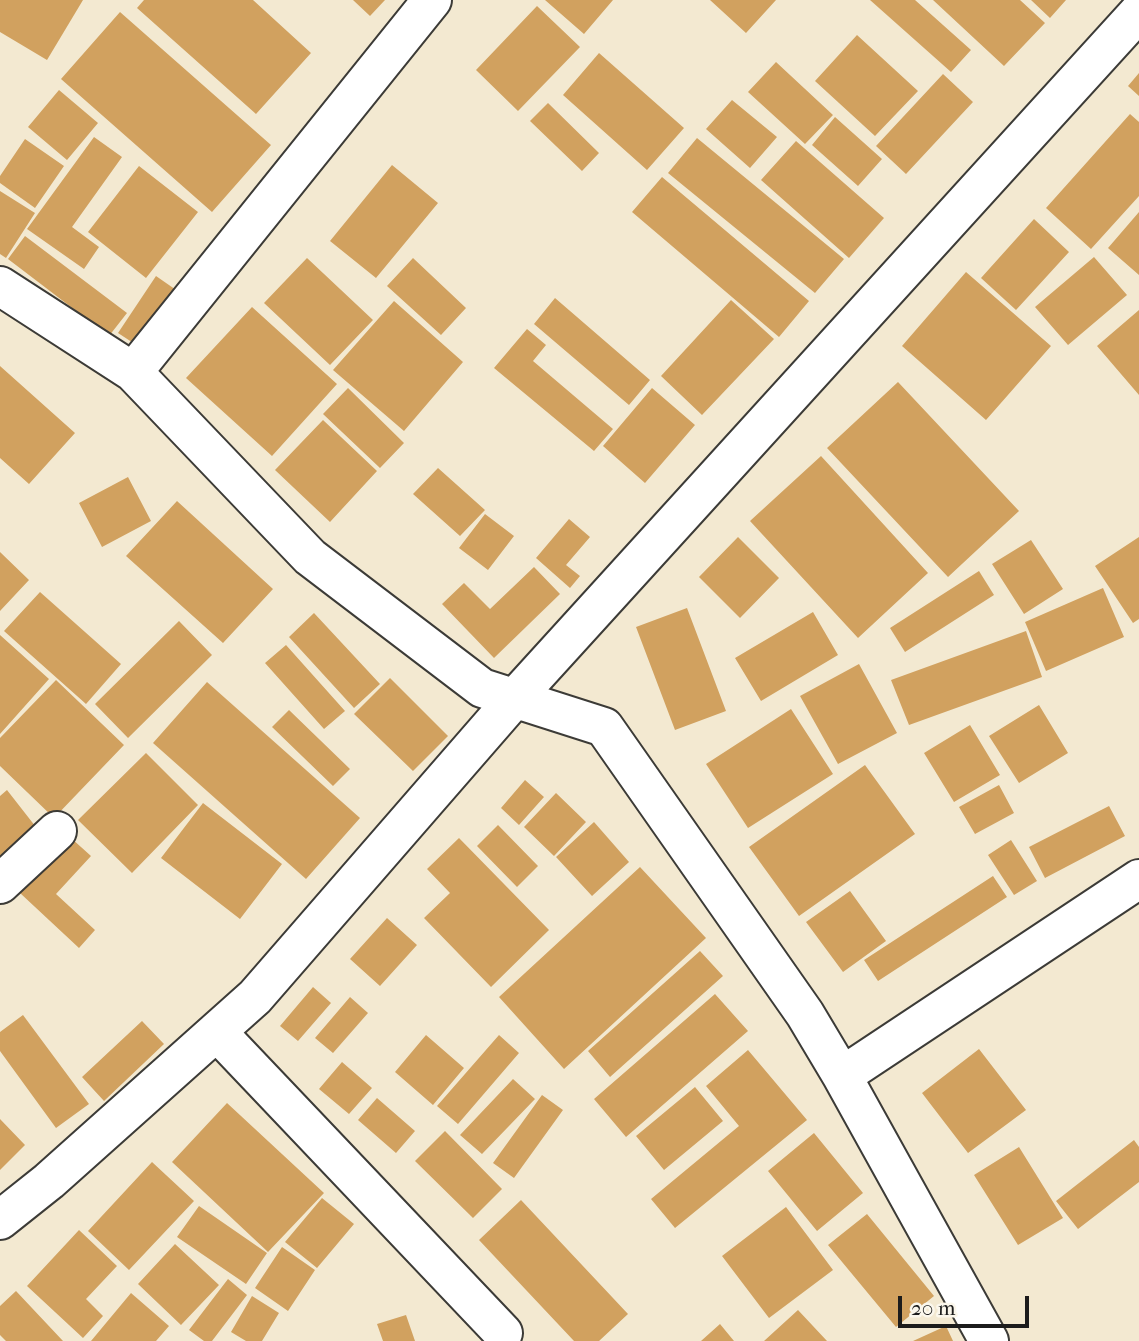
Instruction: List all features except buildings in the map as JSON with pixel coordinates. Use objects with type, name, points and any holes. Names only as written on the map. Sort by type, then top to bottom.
[{"type":"street","points":[[133,372],[432,0]]},
{"type":"street","points":[[0,1220],[49,1181],[255,997],[515,698],[1139,12]]},
{"type":"street","points":[[0,286],[133,372],[310,557],[482,688],[604,727],[805,1014],[989,1341]]},
{"type":"street","points":[[0,884],[57,831]]},
{"type":"street","points":[[842,1076],[1139,879]]},
{"type":"street","points":[[217,1032],[503,1334]]}]
